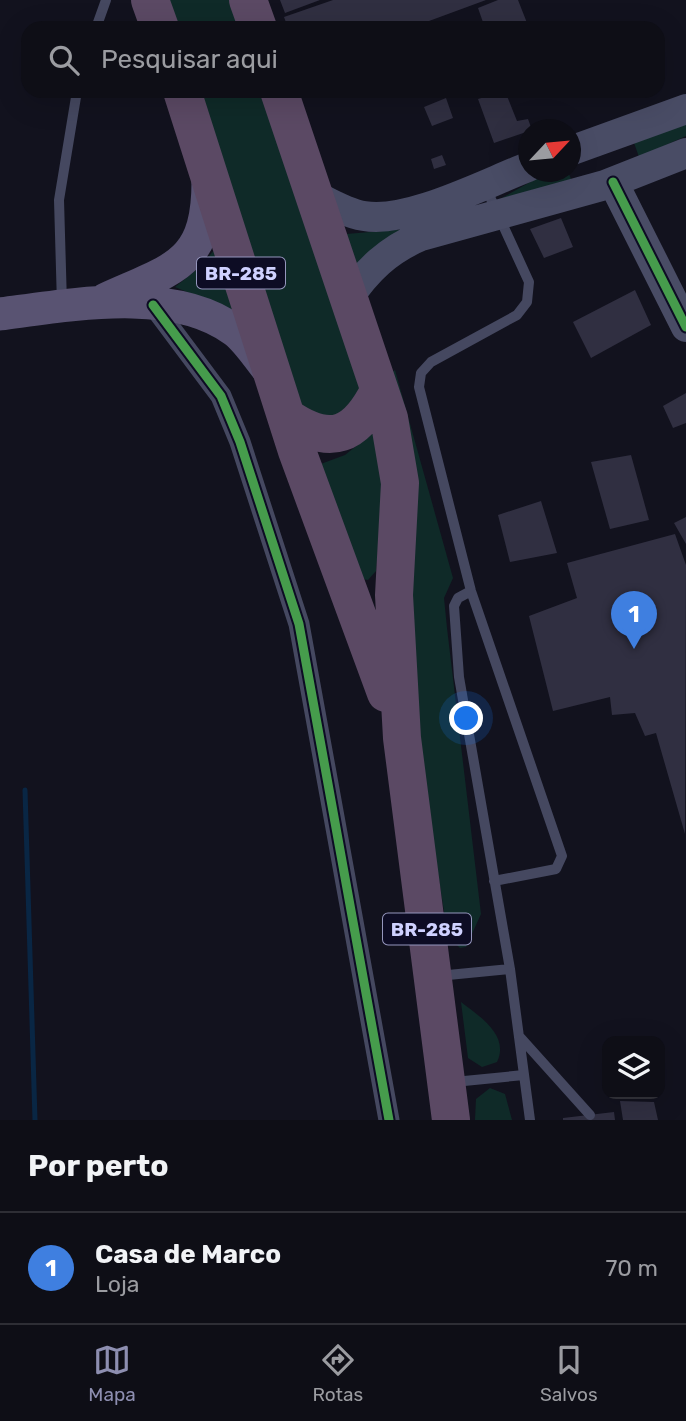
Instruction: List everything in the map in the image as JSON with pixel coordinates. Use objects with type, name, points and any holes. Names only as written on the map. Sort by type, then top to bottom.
[{"type":"highway","points":[[150,0],[158,21]]},
{"type":"highway","points":[[248,0],[256,21]]},
{"type":"highway","name":"BR-285","points":[[184,98],[273,377],[402,738]]},
{"type":"highway","name":"BR-285","points":[[281,98],[396,448],[400,483],[394,595],[402,738],[449,1102]]},
{"type":"highway","points":[[288,418],[306,430],[333,435],[362,420],[379,391]]},
{"type":"main road","points":[[613,182],[598,181],[585,171],[581,163],[587,144],[686,109]]},
{"type":"main road","points":[[347,300],[362,277],[398,246],[421,236],[613,182],[686,153]]},
{"type":"main road","points":[[104,300],[168,271],[194,251],[206,223],[209,169]]},
{"type":"main road","points":[[314,195],[341,209],[365,216],[389,217],[411,212],[518,171]]},
{"type":"main road","points":[[613,182],[686,327]]},
{"type":"main road","points":[[0,314],[104,300],[195,310],[237,332],[273,377]]},
{"type":"street","points":[[153,305],[221,396],[240,442],[299,624],[388,1120]]},
{"type":"lane","points":[[98,21],[106,0]]},
{"type":"lane","points":[[62,306],[59,200],[76,98]]},
{"type":"lane","points":[[484,184],[529,282],[527,302],[517,315],[431,362],[421,373],[419,387],[471,591],[562,856],[556,869],[494,881]]},
{"type":"lane","points":[[471,591],[458,598],[454,606],[458,677],[510,969],[530,1120]]},
{"type":"lane","points":[[433,976],[510,969]]},
{"type":"lane","points":[[519,1036],[590,1115]]},
{"type":"lane","points":[[449,1102],[524,1075]]},
{"type":"green space","points":[[169,0],[239,0],[246,21],[176,21]]},
{"type":"green space","points":[[200,98],[270,98],[361,394],[348,419],[304,416]]},
{"type":"green space","points":[[686,123],[686,136],[639,157],[633,140]]},
{"type":"green space","points":[[530,182],[568,182],[500,199]]},
{"type":"green space","points":[[407,229],[355,266],[346,234]]},
{"type":"green space","points":[[215,249],[235,312],[175,287],[200,267]]},
{"type":"green space","points":[[395,370],[453,578],[444,598],[481,914],[466,947],[460,948],[448,936],[403,655],[391,373]]},
{"type":"green space","points":[[380,427],[386,456],[376,571],[368,580],[363,579],[318,465],[345,455]]},
{"type":"green space","points":[[461,1002],[484,1020],[496,1035],[500,1052],[497,1062],[482,1067],[468,1058]]},
{"type":"green space","points":[[490,1088],[505,1094],[512,1120],[475,1120],[476,1099]]},
{"type":"building","points":[[280,0],[320,0],[285,13]]},
{"type":"building","points":[[333,0],[486,0],[429,21],[285,21],[284,17]]},
{"type":"building","points":[[498,0],[518,0],[526,21],[483,21],[478,8]]},
{"type":"building","points":[[446,98],[453,118],[432,126],[424,107]]},
{"type":"building","points":[[508,98],[518,121],[518,135],[494,143],[478,99]]},
{"type":"building","points":[[442,155],[446,165],[434,169],[431,159]]},
{"type":"building","points":[[561,218],[573,247],[544,258],[530,229]]},
{"type":"building","points":[[635,290],[651,325],[591,358],[573,322]]},
{"type":"building","points":[[686,393],[686,423],[673,428],[663,406]]},
{"type":"building","points":[[631,455],[649,520],[610,529],[591,462]]},
{"type":"building","points":[[541,501],[557,553],[510,562],[498,515]]},
{"type":"building","points":[[686,517],[686,544],[674,523]]},
{"type":"building","points":[[675,534],[686,565],[685,834],[656,733],[645,736],[635,713],[612,715],[610,697],[553,711],[529,616],[577,598],[567,563]]},
{"type":"building","points":[[620,1101],[654,1102],[658,1120],[623,1120]]},
{"type":"building","points":[[614,1112],[615,1120],[563,1120],[563,1118]]},
{"type":"waterway","points":[[25,790],[35,1120]]},
{"type":"cycle path","points":[[613,182],[686,327]]},
{"type":"cycle path","points":[[153,305],[221,396],[240,442],[299,624],[389,1120]]},
{"type":"place","name":"Casa de Marco","points":[[634,649]]}]
